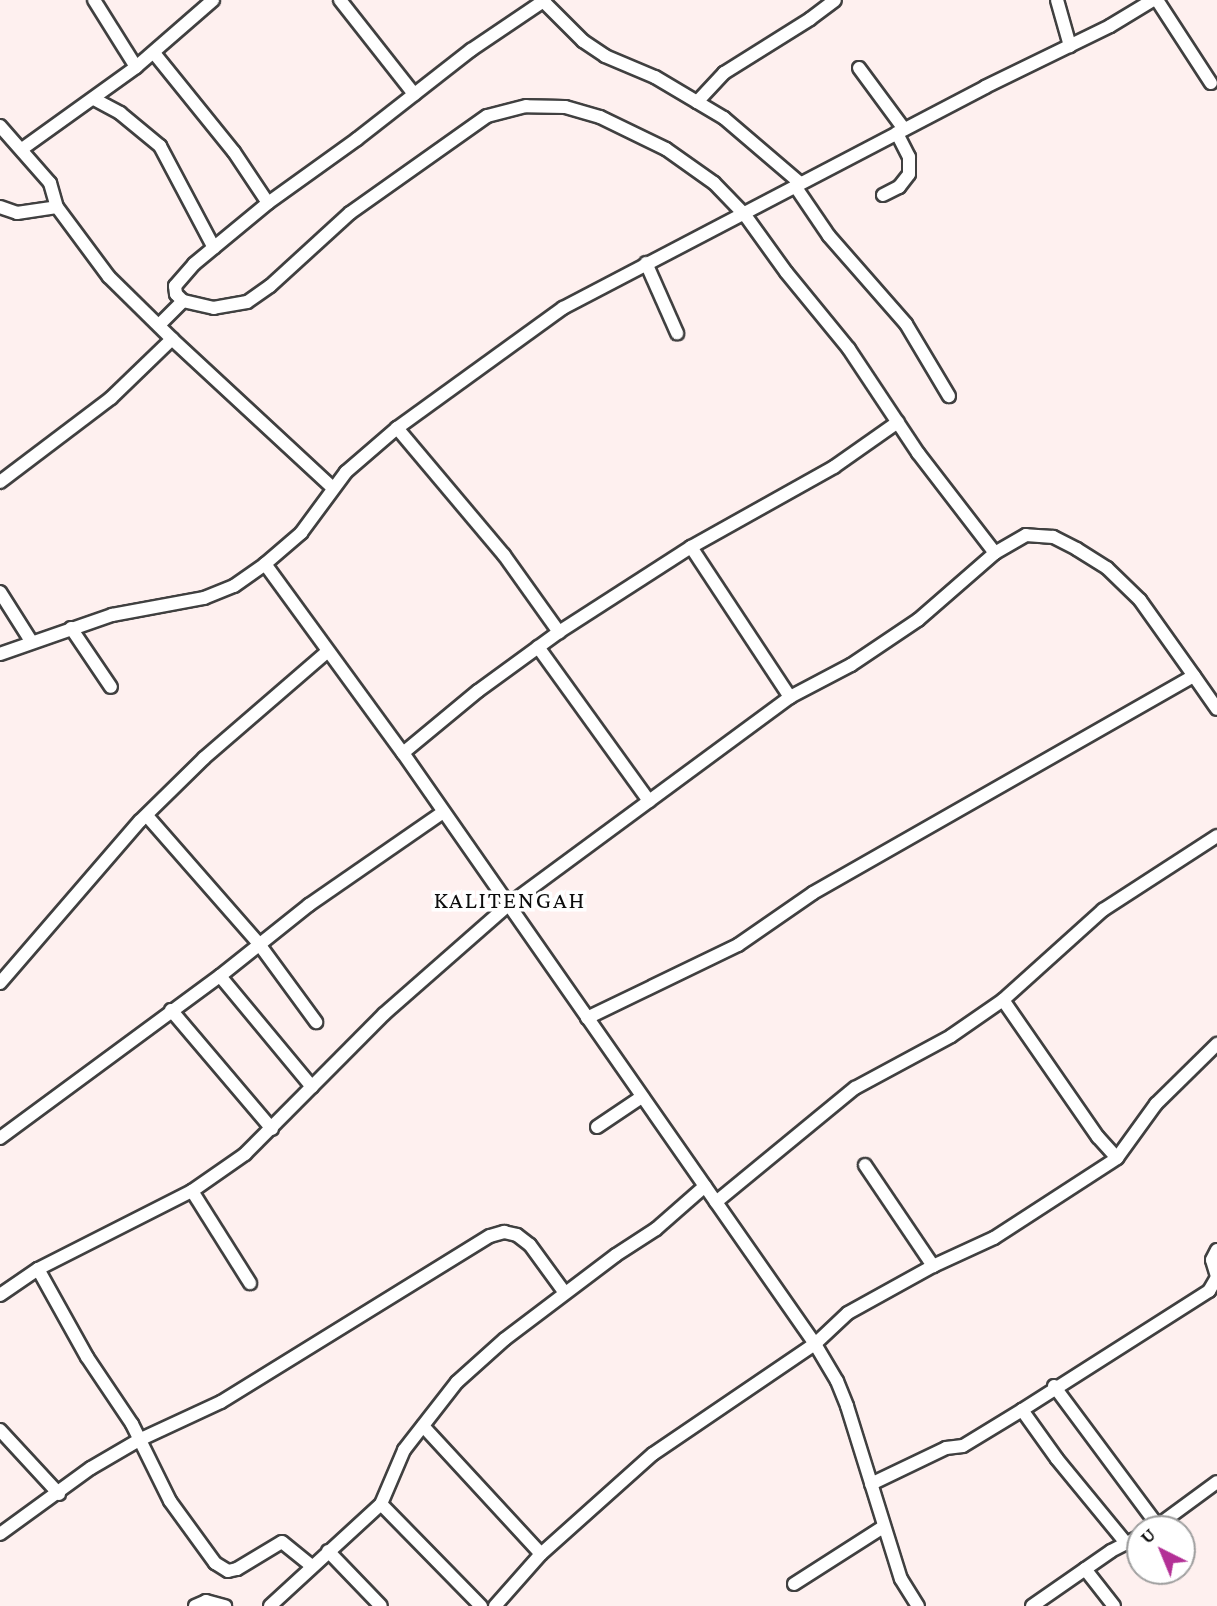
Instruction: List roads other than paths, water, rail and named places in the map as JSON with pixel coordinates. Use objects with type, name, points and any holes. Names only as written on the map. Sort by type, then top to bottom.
[{"type":"street","points":[[94,0],[136,67]]},
{"type":"street","points":[[22,149],[154,53],[213,0]]},
{"type":"street","points":[[341,0],[414,94]]},
{"type":"street","points":[[697,102],[724,74],[835,0]]},
{"type":"street","points":[[1057,0],[1070,46]]},
{"type":"street","points":[[0,654],[112,615],[204,598],[234,586],[301,533],[346,472],[397,428],[528,331],[646,263],[745,215],[798,184],[1155,0],[1211,82]]},
{"type":"street","points":[[949,396],[906,324],[829,236],[798,184],[724,118],[655,77],[605,56],[583,41],[544,1],[471,50],[268,203],[194,264],[175,286],[183,301],[214,308],[247,302],[270,286],[350,213],[486,117],[526,106],[565,107],[600,117],[666,149],[714,183],[745,215],[786,272],[849,349],[898,422],[995,553]]},
{"type":"street","points":[[154,53],[234,152],[268,203]]},
{"type":"street","points":[[859,68],[901,131],[909,157],[909,174],[899,187],[883,195]]},
{"type":"street","points":[[94,99],[120,113],[160,146],[214,248]]},
{"type":"street","points":[[0,126],[50,183],[57,207],[110,277],[172,339],[333,488]]},
{"type":"street","points":[[0,207],[17,212],[57,207]]},
{"type":"street","points":[[646,263],[677,333]]},
{"type":"street","points":[[159,324],[183,301]]},
{"type":"street","points":[[0,482],[111,398],[172,339]]},
{"type":"street","points":[[402,753],[478,691],[558,632],[691,547],[834,467],[898,422]]},
{"type":"street","points":[[397,428],[504,555],[558,632]]},
{"type":"street","points":[[0,1295],[38,1269],[192,1191],[246,1154],[384,1014],[508,905],[790,698],[851,665],[918,620],[995,553],[1026,535],[1053,537],[1107,568],[1132,591],[1217,709]]},
{"type":"street","points":[[691,547],[790,698]]},
{"type":"street","points":[[265,564],[402,753],[640,1098],[815,1344],[847,1406],[901,1579],[918,1606]]},
{"type":"street","points":[[0,592],[31,641]]},
{"type":"street","points":[[71,628],[111,687]]},
{"type":"street","points":[[538,647],[649,801]]},
{"type":"street","points":[[0,983],[140,821],[148,817],[204,758],[327,652]]},
{"type":"street","points":[[587,1018],[738,945],[813,892],[1194,676]]},
{"type":"street","points":[[0,1138],[219,976],[319,898],[442,813]]},
{"type":"street","points":[[148,817],[259,944],[316,1022]]},
{"type":"street","points":[[716,1202],[855,1088],[951,1036],[1003,1000],[1103,910],[1217,836]]},
{"type":"street","points":[[219,976],[312,1087]]},
{"type":"street","points":[[1003,1000],[1098,1137],[1116,1158]]},
{"type":"street","points":[[170,1010],[272,1129]]},
{"type":"street","points":[[495,1606],[541,1554],[653,1454],[815,1344],[848,1313],[933,1266],[995,1238],[1116,1158],[1156,1104],[1217,1044]]},
{"type":"street","points":[[597,1127],[640,1098]]},
{"type":"street","points":[[865,1165],[933,1266]]},
{"type":"street","points":[[270,1606],[381,1504],[404,1450],[457,1382],[505,1339],[656,1229],[705,1186]]},
{"type":"street","points":[[192,1191],[250,1283]]},
{"type":"street","points":[[0,1534],[59,1494],[91,1468],[139,1440],[221,1402],[490,1236],[505,1232],[517,1235],[530,1244],[565,1293]]},
{"type":"street","points":[[871,1484],[946,1448],[963,1446],[1054,1386],[1209,1291],[1217,1277],[1212,1260],[1217,1250]]},
{"type":"street","points":[[38,1269],[139,1440],[170,1501],[215,1563],[222,1569],[237,1569],[282,1542],[312,1566]]},
{"type":"street","points":[[1054,1386],[1147,1515]]},
{"type":"street","points":[[1022,1409],[1057,1459],[1126,1543],[1032,1606]]},
{"type":"street","points":[[423,1426],[541,1554]]},
{"type":"street","points":[[0,1430],[59,1494]]},
{"type":"street","points":[[1173,1515],[1217,1482]]},
{"type":"street","points":[[381,1504],[481,1606]]},
{"type":"street","points":[[794,1584],[883,1527]]},
{"type":"street","points":[[328,1552],[381,1606]]},
{"type":"street","points":[[1085,1569],[1114,1606]]},
{"type":"street","points":[[195,1606],[206,1601],[225,1606]]},
{"type":"district","name":"KALITENGAH","points":[[510,900]]}]
